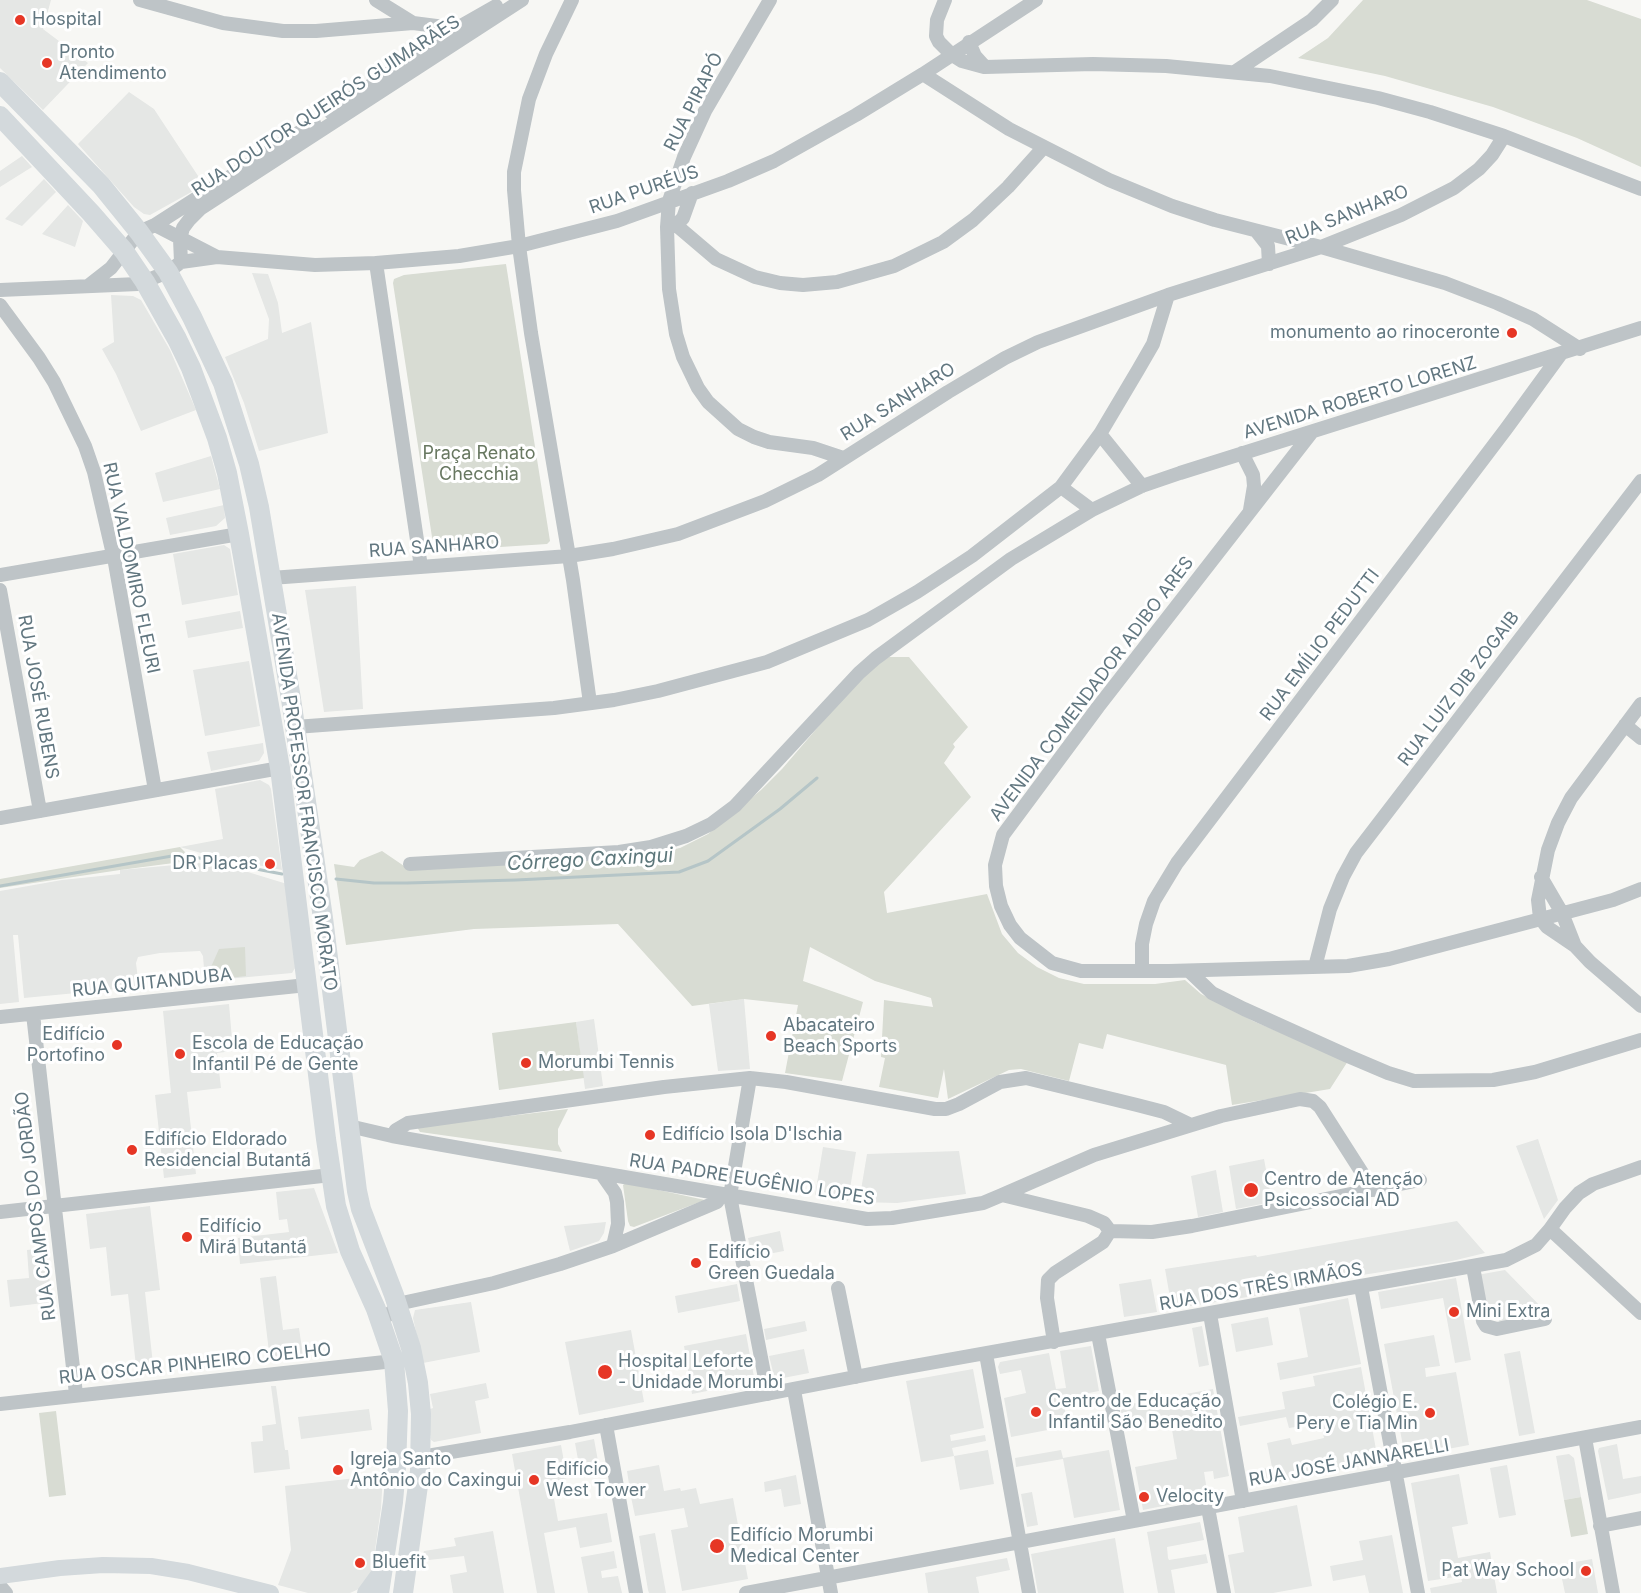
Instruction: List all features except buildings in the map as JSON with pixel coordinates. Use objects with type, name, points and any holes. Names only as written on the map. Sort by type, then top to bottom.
[{"type":"highway","name":"AVENIDA PROFESSOR FRANCISCO MORATO","points":[[0,82],[147,228],[174,267],[237,421],[259,507],[295,726],[361,1209],[411,1348],[418,1383],[421,1457],[403,1593]]},
{"type":"highway","name":"AVENIDA PROFESSOR FRANCISCO MORATO","points":[[0,116],[91,213],[124,251],[145,282],[177,339],[202,397],[218,438],[227,473],[280,768],[336,1206],[343,1229],[381,1321],[394,1361],[398,1411],[396,1467],[379,1593]]},
{"type":"main road","points":[[0,1576],[103,1565],[152,1566],[235,1582],[271,1593]]},
{"type":"main road","points":[[365,1593],[381,1571]]},
{"type":"street","points":[[140,0],[223,23],[283,31],[316,32],[418,24],[462,31]]},
{"type":"street","points":[[376,0],[445,37]]},
{"type":"street","name":"RUA DOUTOR QUEIRÓS GUIMARÃES","points":[[180,239],[183,228],[200,209],[505,0]]},
{"type":"street","name":"RUA DOUTOR QUEIRÓS GUIMARÃES","points":[[88,286],[103,276],[147,228],[445,37],[462,31],[522,0]]},
{"type":"street","name":"RUA PIRAPÓ","points":[[770,0],[705,111],[684,157],[669,201],[672,226],[669,290],[676,334],[691,375],[708,402],[738,429],[754,437],[789,446],[813,448],[843,458]]},
{"type":"street","points":[[945,0],[937,20],[936,36],[951,54],[971,65],[985,67],[1093,64],[1166,66],[1270,76],[1378,98],[1430,112],[1504,136],[1641,189]]},
{"type":"street","name":"RUA PURÉUS","points":[[0,290],[124,285],[145,282],[174,267],[217,257],[315,265],[375,264],[459,256],[519,246],[616,221],[774,161],[856,115],[1036,0]]},
{"type":"street","points":[[1236,72],[1312,20],[1332,0]]},
{"type":"street","points":[[571,1],[546,54],[529,99],[514,172],[519,246],[531,333],[569,556],[590,703]]},
{"type":"street","points":[[969,42],[975,57],[985,67]]},
{"type":"street","points":[[922,74],[973,108],[1043,148],[1109,180],[1172,206],[1445,284],[1533,319],[1580,349]]},
{"type":"street","name":"RUA SANHARO","points":[[271,578],[569,556],[614,549],[678,534],[765,501],[818,475],[1005,358],[1063,332],[1168,295],[1321,248],[1401,215],[1454,188],[1479,169],[1492,155],[1504,136]]},
{"type":"street","points":[[692,193],[686,213],[672,226],[716,259],[755,277],[780,283],[803,285],[837,282],[894,266],[944,242],[974,220],[1043,148]]},
{"type":"street","name":"RUA PURÉUS","points":[[147,228],[180,239],[217,257]]},
{"type":"street","points":[[1257,232],[1268,246],[1269,264]]},
{"type":"street","points":[[174,267],[180,239]]},
{"type":"street","points":[[375,264],[422,567]]},
{"type":"street","points":[[295,726],[554,708],[658,691],[767,662],[868,620],[917,592],[972,556],[1061,487],[1100,434],[1153,344],[1168,295]]},
{"type":"street","name":"RUA VALDOMIRO FLEURI","points":[[0,305],[54,382],[85,446],[100,493],[113,555],[155,790]]},
{"type":"street","name":"AVENIDA ROBERTO LORENZ","points":[[410,864],[619,852],[651,847],[686,836],[711,824],[735,806],[859,673],[985,577],[1034,544],[1092,510],[1142,486],[1641,328]]},
{"type":"street","name":"RUA EMÍLIO PEDUTTI","points":[[1142,971],[1142,944],[1146,924],[1154,901],[1178,864],[1560,355]]},
{"type":"street","name":"AVENIDA COMENDADOR ADIBO ARES","points":[[1312,432],[1127,670],[1004,835],[997,853],[996,886],[1001,906],[1015,932],[1034,951],[1052,963],[1081,970],[1142,971],[1367,964],[1613,900],[1641,889]]},
{"type":"street","points":[[1100,434],[1142,486]]},
{"type":"street","points":[[1242,453],[1253,475],[1254,486],[1250,512]]},
{"type":"street","name":"RUA LUIZ DIB ZOGAIB","points":[[1322,967],[1325,930],[1330,909],[1356,853],[1641,481]]},
{"type":"street","points":[[1061,487],[1092,510]]},
{"type":"street","points":[[0,575],[239,534]]},
{"type":"street","points":[[972,556],[985,577]]},
{"type":"street","name":"RUA JOSÉ RUBENS","points":[[0,590],[40,811]]},
{"type":"street","points":[[1641,704],[1567,807],[1548,850],[1538,900],[1540,918],[1554,933],[1575,946],[1641,1006]]},
{"type":"street","points":[[1625,726],[1641,738]]},
{"type":"street","points":[[0,818],[280,768]]},
{"type":"street","points":[[1541,877],[1562,913],[1575,946]]},
{"type":"street","points":[[1189,970],[1212,993],[1244,1009],[1388,1073],[1414,1081],[1492,1080],[1534,1072],[1641,1040]]},
{"type":"street","name":"RUA QUITANDUBA","points":[[0,1017],[307,985]]},
{"type":"street","name":"RUA CAMPOS DO JORDÃO","points":[[33,1014],[76,1394]]},
{"type":"street","points":[[392,1136],[396,1130],[408,1123],[664,1087],[750,1078],[945,1109],[1000,1082],[1026,1078],[1164,1112],[1191,1125]]},
{"type":"street","points":[[750,1078],[726,1195],[768,1394]]},
{"type":"street","name":"RUA PADRE EUGÊNIO LOPES","points":[[349,1126],[392,1136],[726,1195],[879,1219],[982,1203],[1094,1155],[1257,1107],[1300,1099],[1313,1101],[1323,1112],[1373,1190]]},
{"type":"street","name":"RUA DOS TRÊS IRMÃOS","points":[[421,1457],[1506,1260],[1536,1245],[1579,1193],[1593,1184],[1641,1167]]},
{"type":"street","points":[[601,1173],[615,1193],[617,1202],[618,1224],[613,1246]]},
{"type":"street","points":[[0,1212],[331,1175]]},
{"type":"street","points":[[620,1176],[619,1189],[624,1229],[631,1238]]},
{"type":"street","points":[[1110,1231],[1152,1232],[1192,1226],[1420,1180]]},
{"type":"street","points":[[381,1321],[402,1303],[527,1274],[613,1246],[717,1202],[726,1195]]},
{"type":"street","points":[[1002,1195],[1088,1216],[1104,1223],[1110,1231]]},
{"type":"street","points":[[1550,1229],[1640,1311]]},
{"type":"street","points":[[1054,1342],[1047,1298],[1048,1280],[1103,1242],[1110,1231]]},
{"type":"street","points":[[1473,1267],[1486,1326],[1497,1329],[1545,1319]]},
{"type":"street","points":[[1361,1287],[1418,1593]]},
{"type":"street","points":[[838,1288],[856,1377]]},
{"type":"street","points":[[1210,1314],[1243,1501]]},
{"type":"street","points":[[1098,1334],[1134,1521]]},
{"type":"street","points":[[986,1354],[1029,1593]]},
{"type":"street","name":"RUA OSCAR PINHEIRO COELHO","points":[[0,1404],[394,1361]]},
{"type":"street","points":[[794,1390],[831,1593]]},
{"type":"street","points":[[606,1425],[636,1593]]},
{"type":"street","name":"RUA JOSÉ JANNARELLI","points":[[746,1593],[1641,1427]]},
{"type":"street","points":[[1585,1438],[1613,1593]]},
{"type":"street","points":[[1208,1508],[1224,1593]]},
{"type":"street","points":[[1600,1526],[1641,1518]]},
{"type":"street","points":[[0,1586],[6,1593]]},
{"type":"shaded area","points":[[0,0],[51,0],[43,29],[88,63],[43,110],[0,68]]},
{"type":"shaded area","points":[[129,92],[154,109],[204,185],[150,215],[134,207],[78,144]]},
{"type":"shaded area","points":[[22,156],[32,167],[0,187],[0,171]]},
{"type":"shaded area","points":[[44,179],[56,192],[22,226],[5,219]]},
{"type":"shaded area","points":[[68,205],[83,221],[75,247],[42,234]]},
{"type":"shaded area","points":[[252,273],[268,274],[278,303],[282,333],[311,322],[328,433],[259,451],[244,403],[225,357],[268,339],[269,319]]},
{"type":"shaded area","points":[[111,295],[133,296],[141,300],[170,350],[196,410],[141,431],[116,374],[102,349],[114,342]]},
{"type":"shaded area","points":[[211,456],[220,489],[163,502],[155,473]]},
{"type":"shaded area","points":[[224,505],[225,518],[216,526],[170,535],[166,518]]},
{"type":"shaded area","points":[[224,545],[230,549],[238,595],[182,605],[173,554]]},
{"type":"shaded area","points":[[356,586],[363,709],[324,712],[305,590]]},
{"type":"shaded area","points":[[240,611],[243,628],[188,638],[185,621]]},
{"type":"shaded area","points":[[249,661],[260,726],[205,736],[193,670]]},
{"type":"shaded area","points":[[263,743],[264,753],[259,761],[211,771],[207,752]]},
{"type":"shaded area","points":[[260,780],[269,785],[271,789],[282,870],[180,847],[223,839],[215,789]]},
{"type":"shaded area","points":[[197,863],[225,865],[287,884],[295,968],[292,973],[205,981],[203,956],[200,951],[160,953],[138,957],[136,963],[139,987],[24,998],[18,935],[13,935],[19,1002],[0,1004],[0,891],[62,880],[120,874],[120,870]]},
{"type":"shaded area","points":[[744,999],[750,1069],[718,1071],[709,1004]]},
{"type":"shaded area","points":[[229,1004],[233,1051],[217,1053],[221,1088],[187,1092],[196,1174],[164,1178],[155,1095],[171,1093],[163,1011]]},
{"type":"shaded area","points":[[594,1019],[603,1086],[585,1089],[576,1022]]},
{"type":"shaded area","points":[[1538,1139],[1558,1200],[1544,1219],[1516,1146]]},
{"type":"shaded area","points":[[823,1147],[856,1152],[848,1201],[815,1195]]},
{"type":"shaded area","points":[[959,1151],[966,1194],[897,1203],[859,1202],[867,1154]]},
{"type":"shaded area","name":"Centro de Atenção Psicossocial AD","points":[[1264,1159],[1272,1202],[1236,1209],[1229,1166]]},
{"type":"shaded area","points":[[1216,1170],[1223,1212],[1198,1217],[1191,1176]]},
{"type":"shaded area","points":[[314,1188],[338,1253],[240,1264],[238,1238],[289,1232],[287,1219],[279,1220],[276,1192]]},
{"type":"shaded area","points":[[150,1206],[160,1290],[145,1292],[154,1373],[137,1375],[128,1294],[111,1296],[106,1247],[90,1249],[86,1214]]},
{"type":"shaded area","points":[[1457,1221],[1485,1253],[1452,1261],[1343,1278],[1311,1285],[1311,1287],[1172,1309],[1165,1269],[1256,1255],[1257,1257]]},
{"type":"shaded area","points":[[606,1222],[604,1233],[599,1241],[570,1251],[564,1226]]},
{"type":"shaded area","points":[[780,1231],[784,1251],[752,1257],[748,1238]]},
{"type":"shaded area","points":[[46,1248],[52,1302],[10,1307],[7,1280],[29,1278],[27,1250]]},
{"type":"shaded area","points":[[1505,1270],[1548,1314],[1500,1324],[1495,1304],[1483,1306],[1477,1275]]},
{"type":"shaded area","points":[[276,1276],[283,1330],[299,1328],[303,1356],[270,1360],[260,1278]]},
{"type":"shaded area","points":[[1456,1278],[1471,1360],[1455,1363],[1443,1298],[1381,1309],[1378,1292]]},
{"type":"shaded area","points":[[1151,1279],[1157,1312],[1124,1317],[1119,1284]]},
{"type":"shaded area","points":[[737,1284],[740,1301],[678,1313],[675,1296]]},
{"type":"shaded area","points":[[1348,1298],[1361,1364],[1280,1380],[1277,1363],[1308,1357],[1299,1308]]},
{"type":"shaded area","points":[[471,1302],[480,1352],[423,1363],[413,1318],[415,1310]]},
{"type":"shaded area","points":[[1268,1317],[1273,1345],[1236,1352],[1231,1324]]},
{"type":"shaded area","points":[[805,1321],[807,1331],[766,1340],[764,1329]]},
{"type":"shaded area","points":[[1202,1326],[1209,1365],[1199,1367],[1192,1328]]},
{"type":"shaded area","name":"Hospital Leforte - Unidade Morumbi","points":[[631,1330],[644,1402],[579,1415],[565,1342]]},
{"type":"shaded area","points":[[746,1334],[754,1377],[752,1382],[692,1394],[684,1346]]},
{"type":"shaded area","name":"Colégio E. Pery e Tia Min","points":[[1434,1335],[1440,1366],[1425,1368],[1426,1377],[1456,1372],[1469,1445],[1405,1457],[1384,1344]]},
{"type":"shaded area","points":[[1091,1346],[1099,1391],[1063,1398],[1066,1416],[1056,1418],[1058,1428],[1011,1437],[1004,1398],[1026,1393],[1021,1370],[1000,1374],[998,1367],[1000,1362],[1049,1353],[1056,1389],[1066,1388],[1060,1351]]},
{"type":"shaded area","points":[[804,1349],[809,1373],[778,1379],[774,1376],[769,1356]]},
{"type":"shaded area","points":[[1520,1351],[1535,1433],[1519,1436],[1504,1354]]},
{"type":"shaded area","points":[[1361,1367],[1377,1455],[1372,1464],[1251,1487],[1248,1472],[1272,1467],[1267,1443],[1290,1438],[1292,1445],[1324,1438],[1321,1423],[1289,1428],[1286,1417],[1240,1426],[1238,1417],[1285,1409],[1282,1392],[1315,1386],[1313,1376]]},
{"type":"shaded area","points":[[973,1369],[984,1428],[950,1435],[951,1441],[985,1435],[986,1441],[952,1448],[954,1456],[921,1462],[906,1381]]},
{"type":"shaded area","points":[[486,1383],[489,1398],[475,1401],[481,1433],[434,1442],[431,1440],[427,1410],[433,1408],[430,1394]]},
{"type":"shaded area","points":[[271,1386],[276,1386],[290,1469],[254,1473],[251,1442],[263,1441],[262,1426],[276,1424]]},
{"type":"shaded area","points":[[1213,1389],[1229,1476],[1214,1479],[1213,1471],[1204,1472],[1208,1497],[1143,1510],[1135,1467],[1177,1459],[1170,1418],[1124,1427],[1120,1406]]},
{"type":"shaded area","points":[[369,1409],[372,1430],[301,1439],[298,1417]]},
{"type":"shaded area","points":[[594,1439],[600,1472],[581,1476],[575,1443]]},
{"type":"shaded area","points":[[1617,1444],[1623,1479],[1641,1476],[1641,1493],[1608,1500],[1598,1451],[1599,1448]]},
{"type":"shaded area","points":[[561,1445],[567,1478],[551,1482],[558,1521],[607,1513],[612,1542],[580,1548],[576,1527],[544,1533],[555,1593],[537,1593],[512,1454]]},
{"type":"shaded area","points":[[988,1450],[994,1484],[960,1490],[954,1456]]},
{"type":"shaded area","points":[[1061,1450],[1063,1458],[1109,1450],[1120,1510],[1074,1518],[1063,1459],[1016,1467],[1015,1458]]},
{"type":"shaded area","points":[[1569,1454],[1574,1458],[1581,1497],[1564,1500],[1556,1456]]},
{"type":"shaded area","points":[[659,1465],[664,1491],[696,1488],[700,1504],[733,1498],[748,1579],[682,1591],[671,1530],[688,1527],[684,1508],[635,1516],[631,1497],[627,1471]]},
{"type":"shaded area","points":[[1507,1465],[1516,1515],[1499,1518],[1490,1468]]},
{"type":"shaded area","points":[[1459,1474],[1468,1524],[1452,1527],[1458,1558],[1490,1552],[1497,1593],[1431,1593],[1430,1588],[1462,1582],[1461,1576],[1428,1581],[1411,1483]]},
{"type":"shaded area","points":[[383,1475],[381,1508],[371,1578],[363,1587],[350,1593],[308,1593],[278,1585],[291,1550],[285,1486]]},
{"type":"shaded area","points":[[796,1475],[801,1504],[784,1507],[781,1489],[765,1492],[764,1482]]},
{"type":"shaded area","points":[[1032,1492],[1038,1525],[1027,1527],[1021,1494]]},
{"type":"shaded area","points":[[1297,1505],[1312,1586],[1273,1593],[1235,1593],[1228,1555],[1244,1552],[1238,1517]]},
{"type":"shaded area","points":[[1200,1522],[1204,1540],[1167,1547],[1168,1558],[1169,1560],[1206,1554],[1208,1563],[1171,1570],[1175,1593],[1158,1593],[1147,1532]]},
{"type":"shaded area","points":[[493,1531],[504,1593],[453,1593],[450,1575],[467,1572],[464,1556],[420,1561],[424,1551],[456,1546],[454,1538]]},
{"type":"shaded area","points":[[655,1533],[666,1593],[649,1593],[648,1590],[639,1536]]},
{"type":"shaded area","points":[[1392,1535],[1403,1593],[1369,1593],[1365,1575],[1333,1581],[1330,1566],[1363,1560],[1359,1541]]},
{"type":"shaded area","points":[[1115,1538],[1124,1593],[1038,1593],[1031,1554]]},
{"type":"shaded area","points":[[614,1551],[617,1568],[601,1571],[602,1578],[618,1576],[622,1593],[588,1593],[581,1557]]},
{"type":"shaded area","points":[[1007,1558],[1010,1570],[976,1577],[979,1593],[928,1593],[925,1573]]},
{"type":"shaded area","points":[[1592,1559],[1598,1593],[1565,1593],[1559,1565]]},
{"type":"green space","points":[[1363,0],[1587,0],[1641,19],[1641,167],[1577,138],[1493,107],[1385,76],[1298,58],[1328,38]]},
{"type":"green space","name":"Praça Renato Checchia","points":[[506,264],[550,541],[547,544],[438,551],[432,537],[393,283],[394,279],[404,275]]},
{"type":"green space","points":[[889,657],[909,657],[968,727],[953,744],[955,747],[944,763],[971,797],[884,892],[887,913],[987,894],[1002,934],[1018,953],[1037,967],[1059,978],[1084,984],[1155,984],[1185,980],[1201,994],[1253,1021],[1348,1061],[1330,1089],[1232,1105],[1226,1065],[1107,1034],[1103,1049],[1079,1043],[1069,1081],[1021,1069],[1009,1070],[948,1099],[944,1069],[938,1098],[879,1087],[885,1058],[881,1057],[884,1000],[933,1007],[931,998],[875,981],[810,947],[803,981],[863,1002],[842,1081],[785,1073],[798,1005],[744,999],[692,1006],[618,924],[474,929],[346,945],[334,864],[354,867],[360,860],[382,851],[407,868],[621,857],[680,848],[708,834],[761,790],[782,769],[867,670]]},
{"type":"green space","points":[[180,847],[189,856],[189,861],[0,888],[0,879]]},
{"type":"green space","points":[[245,947],[246,976],[212,980],[211,967],[219,949]]},
{"type":"green space","points":[[576,1022],[584,1078],[499,1090],[492,1033]]},
{"type":"green space","points":[[568,1109],[558,1129],[558,1144],[562,1152],[420,1132],[417,1127]]},
{"type":"green space","points":[[626,1183],[705,1200],[634,1227],[630,1226],[628,1221],[623,1185]]},
{"type":"green space","points":[[56,1411],[66,1495],[49,1497],[39,1413]]},
{"type":"green space","points":[[1581,1497],[1588,1534],[1571,1537],[1564,1500]]},
{"type":"waterway","name":"Córrego Caxingui","points":[[336,879],[374,883],[407,883],[679,872],[708,861],[780,809],[817,778]]},
{"type":"waterway","name":"Córrego Caxingui","points":[[0,886],[172,856],[189,856],[282,874]]},
{"type":"place","name":"Hospital","points":[[20,20]]},
{"type":"place","name":"Pronto Atendimento","points":[[47,63]]},
{"type":"place","name":"monumento ao rinoceronte","points":[[1512,333]]},
{"type":"place","name":"DR Placas","points":[[270,864]]},
{"type":"place","name":"Abacateiro Beach Sports","points":[[771,1036]]},
{"type":"place","name":"Edifício Portofino","points":[[117,1045]]},
{"type":"place","name":"Escola de Educação Infantil Pé de Gente","points":[[180,1054]]},
{"type":"place","name":"Morumbi Tennis","points":[[526,1063]]},
{"type":"place","name":"Edifício Isola D'Ischia","points":[[650,1135]]},
{"type":"place","name":"Edifício Eldorado Residencial Butantã","points":[[132,1150]]},
{"type":"place","name":"Centro de Atenção Psicossocial AD","points":[[1251,1190]]},
{"type":"place","name":"Edifício Mirã Butantã","points":[[187,1237]]},
{"type":"place","name":"Edifício Green Guedala","points":[[696,1263]]},
{"type":"place","name":"Mini Extra","points":[[1454,1312]]},
{"type":"place","name":"Hospital Leforte - Unidade Morumbi","points":[[605,1372]]},
{"type":"place","name":"Centro de Educação Infantil São Benedito","points":[[1036,1412]]},
{"type":"place","name":"Colégio E. Pery e Tia Min","points":[[1430,1413]]},
{"type":"place","name":"Igreja Santo Antônio do Caxingui","points":[[338,1470]]},
{"type":"place","name":"Edifício West Tower","points":[[534,1480]]},
{"type":"place","name":"Velocity","points":[[1144,1497]]},
{"type":"place","name":"Edifício Morumbi Medical Center","points":[[717,1546]]},
{"type":"place","name":"Bluefit","points":[[360,1563]]},
{"type":"place","name":"Pat Way School","points":[[1586,1571]]}]
